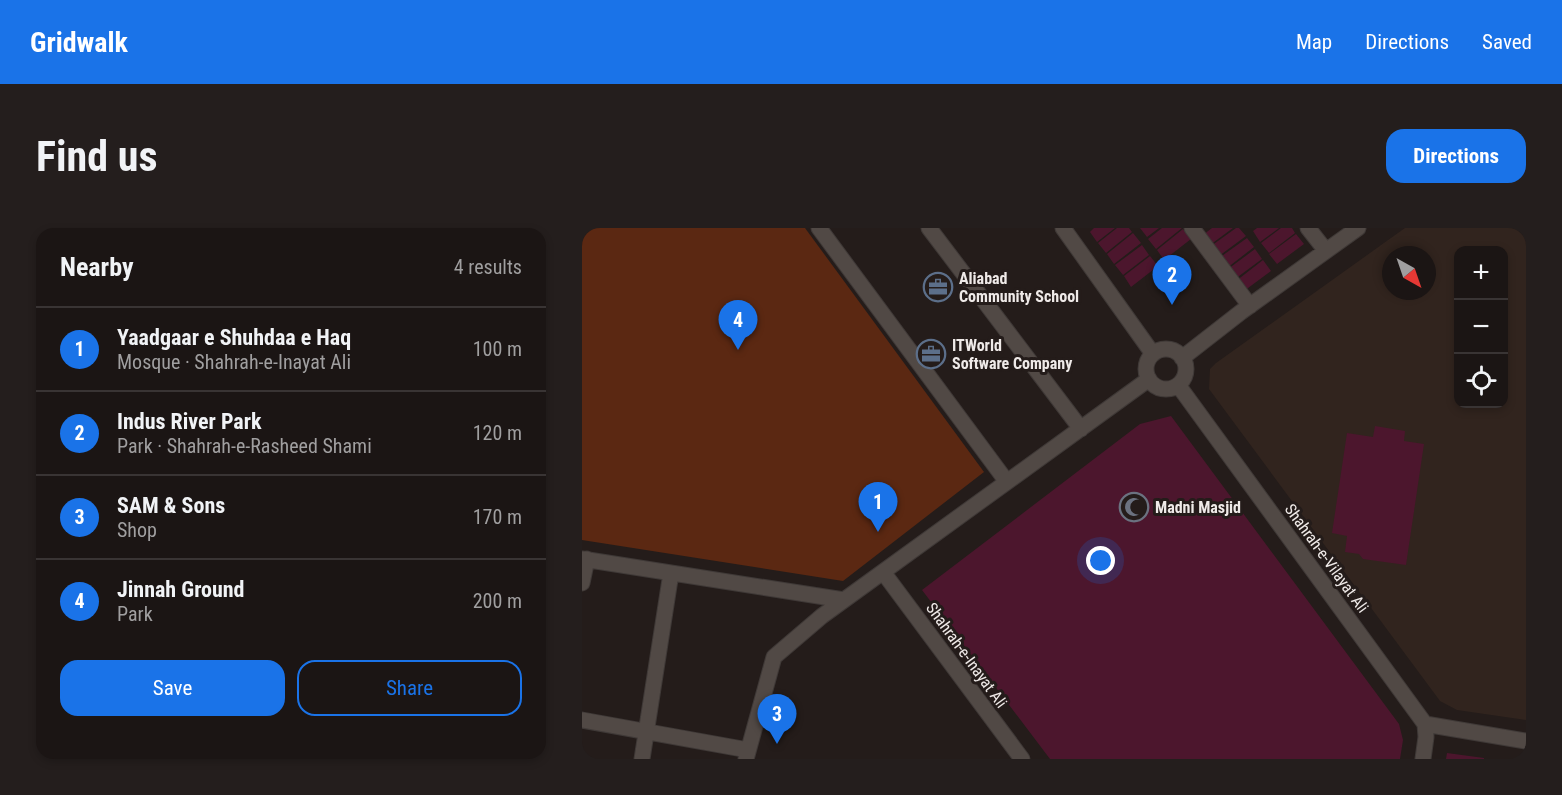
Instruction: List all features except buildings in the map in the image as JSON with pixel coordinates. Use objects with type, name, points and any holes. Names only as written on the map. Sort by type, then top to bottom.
[{"type":"street","points":[[819,228],[1007,482]]},
{"type":"street","points":[[929,228],[1081,429]]},
{"type":"street","points":[[1063,228],[1153,354]]},
{"type":"street","points":[[1192,228],[1250,306]]},
{"type":"street","points":[[1308,228],[1326,251]]},
{"type":"street","points":[[1182,358],[1358,228]]},
{"type":"street","points":[[1166,349],[1178,353],[1185,363],[1185,375],[1178,385],[1172,388],[1159,388],[1149,379],[1147,366],[1153,354],[1166,349]]},
{"type":"street","points":[[582,720],[645,731],[747,754],[774,657],[844,600],[1149,379]]},
{"type":"street","name":"Shahrah-e-Vilayat Ali","points":[[1178,385],[1425,724]]},
{"type":"street","points":[[582,583],[584,559],[844,600]]},
{"type":"street","name":"Shahrah-e-Inayat Ali","points":[[883,572],[1022,759]]},
{"type":"street","points":[[642,759],[670,573]]},
{"type":"street","points":[[1423,759],[1425,724],[1526,741]]},
{"type":"shaded area","points":[[582,228],[805,228],[984,472],[843,581],[582,540]]},
{"type":"shaded area","points":[[1405,228],[1526,228],[1526,720],[1457,710],[1440,701],[1209,389],[1210,369]]},
{"type":"place","name":"Aliabad Community School","points":[[938,287]]},
{"type":"place","name":"Indus River Park","points":[[1172,305]]},
{"type":"place","name":"Jinnah Ground","points":[[738,350]]},
{"type":"place","name":"ITWorld Software Company","points":[[931,354]]},
{"type":"place","name":"Madni Masjid","points":[[1134,507]]},
{"type":"place","name":"Yaadgaar e Shuhdaa e Haq","points":[[878,532]]},
{"type":"place","name":"SAM & Sons","points":[[777,744]]}]
